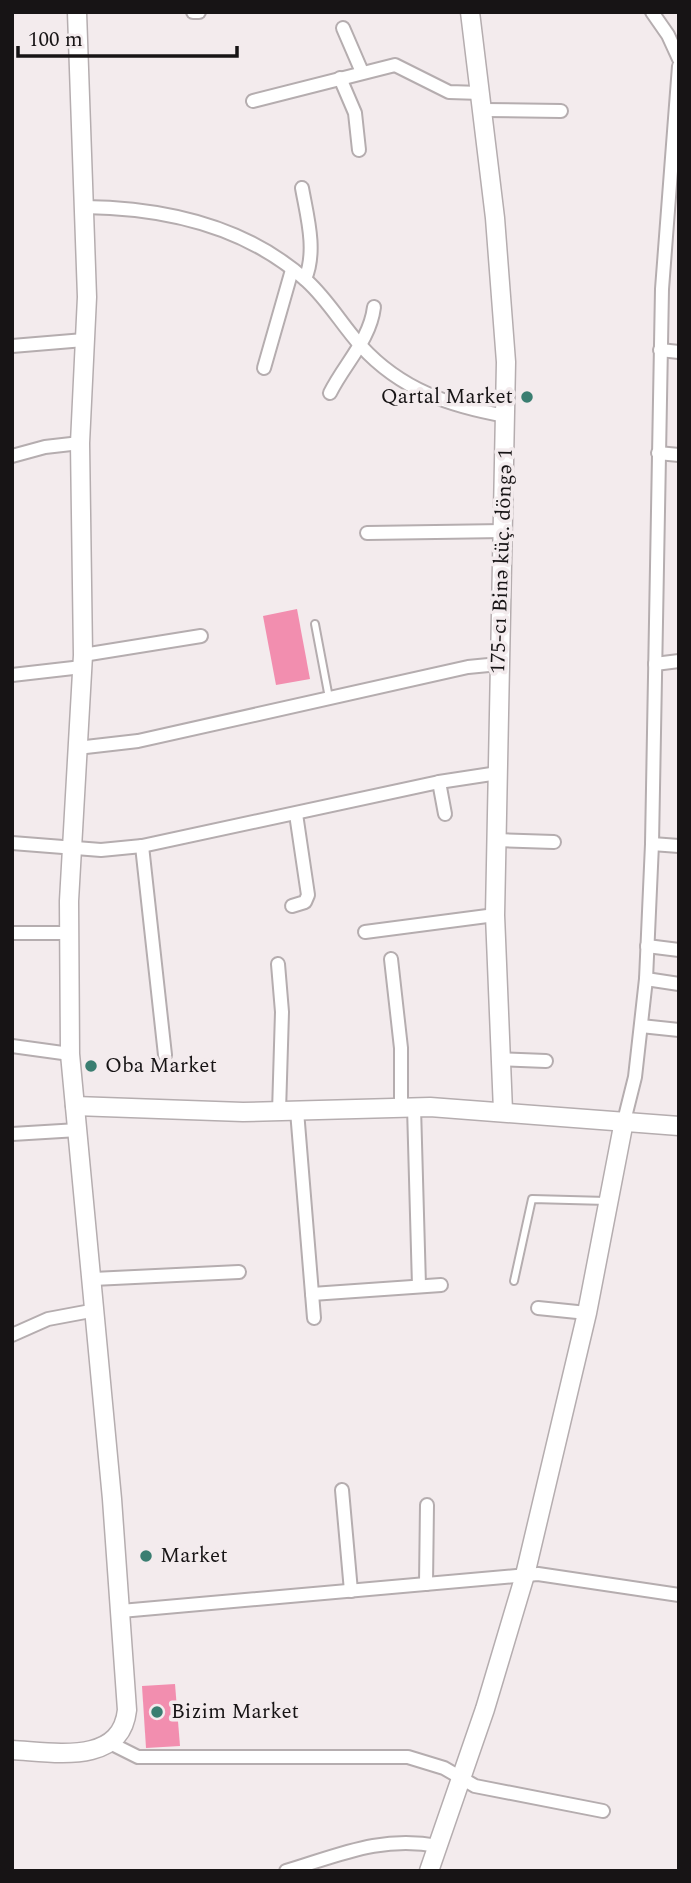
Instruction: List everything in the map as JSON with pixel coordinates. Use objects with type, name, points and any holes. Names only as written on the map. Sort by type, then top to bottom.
[{"type":"street","points":[[12,1750],[83,1752],[112,1744],[122,1732],[127,1710],[96,1310],[70,1054],[69,933],[83,661],[80,443],[85,341],[86,207],[77,12]]},
{"type":"street","points":[[193,12],[199,12]]},
{"type":"street","name":"175-cı Binə küç. döngə 1","points":[[471,12],[505,329],[506,416],[495,915],[503,1111]]},
{"type":"street","points":[[652,12],[679,59]]},
{"type":"street","points":[[343,28],[362,72]]},
{"type":"street","points":[[253,101],[395,65],[449,92],[482,101],[561,111]]},
{"type":"street","points":[[429,1871],[525,1575],[587,1313],[635,1077],[646,979],[652,844],[660,350],[679,66]]},
{"type":"street","points":[[340,78],[355,113],[359,150]]},
{"type":"street","points":[[302,188],[310,247],[306,279]]},
{"type":"street","points":[[86,207],[147,210],[208,224],[255,244],[306,279],[360,345],[380,365],[420,393],[462,408],[506,416]]},
{"type":"street","points":[[264,368],[292,270]]},
{"type":"street","points":[[330,393],[344,366],[372,326],[374,307]]},
{"type":"street","points":[[12,346],[85,341]]},
{"type":"street","points":[[660,350],[679,352]]},
{"type":"street","points":[[12,456],[45,447],[80,443]]},
{"type":"street","points":[[658,453],[679,455]]},
{"type":"street","points":[[367,533],[504,531]]},
{"type":"street","points":[[12,675],[201,636]]},
{"type":"street","points":[[655,664],[679,661]]},
{"type":"street","points":[[77,748],[138,741],[468,667],[499,664]]},
{"type":"street","points":[[12,843],[72,849],[142,846],[439,782],[498,773]]},
{"type":"street","points":[[439,782],[445,814]]},
{"type":"street","points":[[292,905],[304,902],[308,895],[296,814]]},
{"type":"street","points":[[497,840],[554,842]]},
{"type":"street","points":[[652,844],[679,846]]},
{"type":"street","points":[[142,846],[165,1055]]},
{"type":"street","points":[[365,932],[495,915]]},
{"type":"street","points":[[12,933],[69,933]]},
{"type":"street","points":[[647,946],[679,950]]},
{"type":"street","points":[[391,958],[408,1107],[418,1286]]},
{"type":"street","points":[[278,964],[288,1112],[314,1318]]},
{"type":"street","points":[[646,979],[679,984]]},
{"type":"street","points":[[641,1026],[679,1030]]},
{"type":"street","points":[[12,1046],[70,1054]]},
{"type":"street","points":[[499,1059],[546,1061]]},
{"type":"street","points":[[75,1107],[288,1112],[408,1107],[503,1111],[679,1126]]},
{"type":"street","points":[[12,1134],[78,1130]]},
{"type":"street","points":[[93,1279],[239,1272]]},
{"type":"street","points":[[312,1294],[441,1285]]},
{"type":"street","points":[[538,1308],[587,1313]]},
{"type":"street","points":[[12,1335],[48,1319],[96,1310]]},
{"type":"street","points":[[342,1489],[351,1591]]},
{"type":"street","points":[[426,1584],[427,1505]]},
{"type":"street","points":[[121,1611],[525,1575],[556,1575],[679,1595]]},
{"type":"street","points":[[112,1744],[138,1757],[408,1757],[427,1761],[461,1779],[489,1789],[603,1811]]},
{"type":"street","points":[[286,1871],[391,1841],[410,1840],[438,1846]]},
{"type":"lane","points":[[314,624],[329,698]]},
{"type":"lane","points":[[514,1281],[532,1199],[609,1202]]},
{"type":"building","points":[[297,609],[310,679],[276,685],[263,616]]},
{"type":"building","points":[[175,1684],[180,1746],[146,1748],[142,1686]]},
{"type":"place","name":"Qartal Market","points":[[527,397]]},
{"type":"place","name":"Oba Market","points":[[91,1066]]},
{"type":"place","name":"Market","points":[[146,1556]]},
{"type":"place","name":"Bizim Market","points":[[157,1712]]}]
